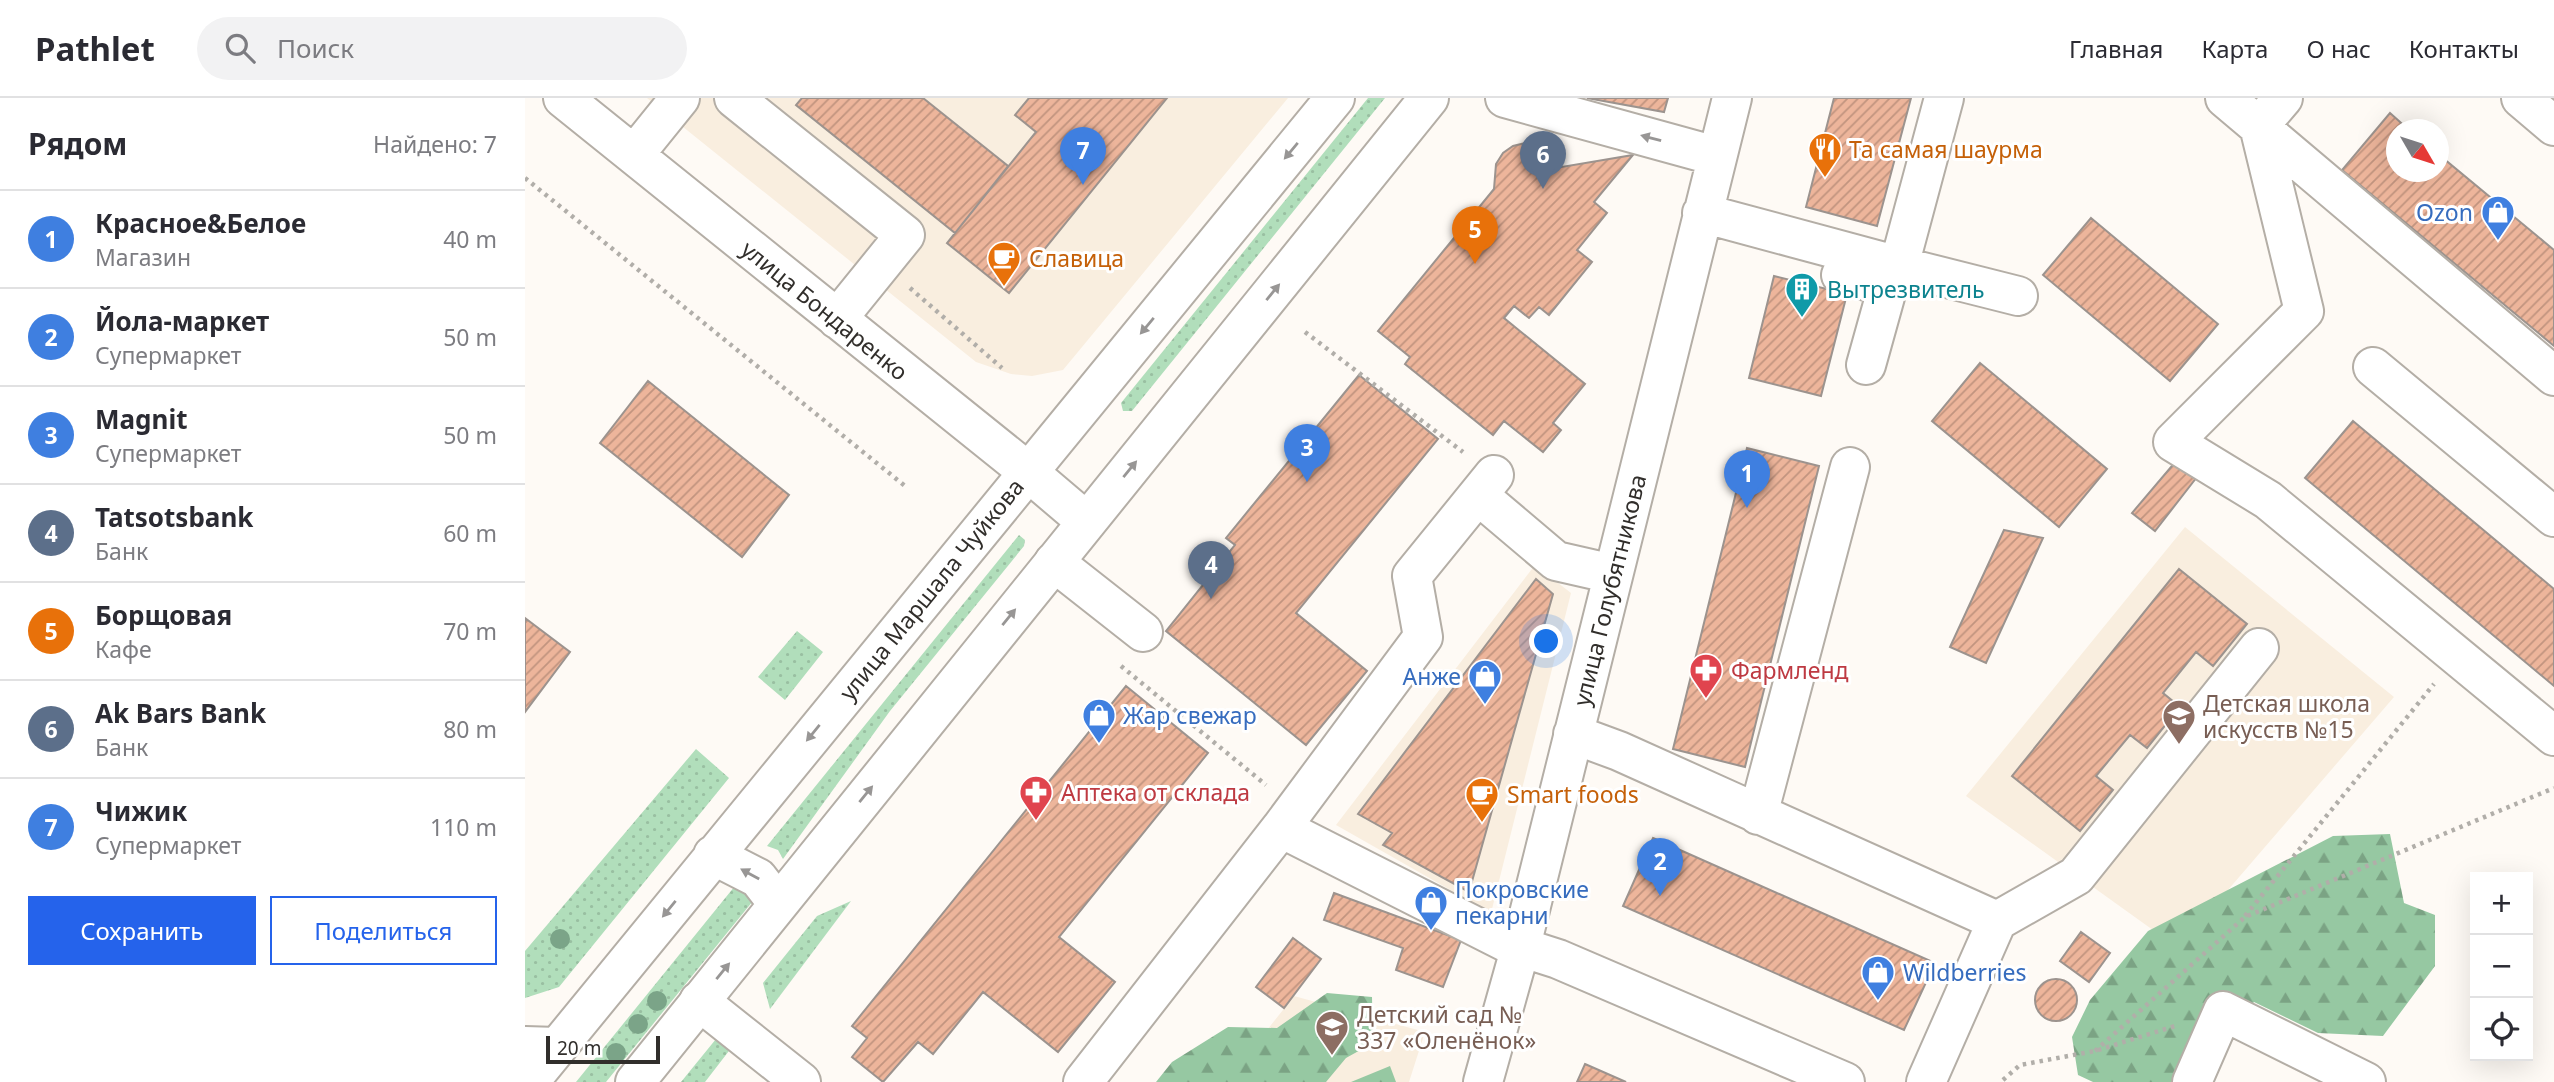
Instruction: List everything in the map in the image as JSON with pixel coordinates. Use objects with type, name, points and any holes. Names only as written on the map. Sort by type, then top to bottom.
[{"type":"main road","points":[[634,155],[680,98]]},
{"type":"main road","points":[[734,98],[905,235],[837,319]]},
{"type":"main road","name":"улица Маршала Чуйкова","points":[[529,1082],[541,1046],[713,856],[1335,98]]},
{"type":"main road","points":[[635,1082],[1429,98]]},
{"type":"main road","points":[[1505,98],[1716,156]]},
{"type":"main road","name":"улица Голубятникова","points":[[1483,1082],[1521,946],[1732,98]]},
{"type":"main road","points":[[1899,265],[1944,98]]},
{"type":"main road","points":[[2225,98],[2271,112],[2554,376]]},
{"type":"main road","points":[[2521,98],[2554,125]]},
{"type":"main road","name":"улица Бондаренко","points":[[572,101],[634,155],[1087,522]]},
{"type":"main road","points":[[2271,112],[2304,311],[2173,442],[2268,500],[2554,736]]},
{"type":"main road","points":[[1699,226],[1757,230],[2018,296]]},
{"type":"main road","points":[[1699,226],[1888,286],[1866,365]]},
{"type":"main road","points":[[2373,367],[2547,497]]},
{"type":"main road","points":[[1758,815],[1850,467]]},
{"type":"main road","points":[[1083,1082],[1281,828],[1423,637],[1412,576],[1486,485],[1556,561],[1613,574]]},
{"type":"main road","points":[[1054,562],[1143,632]]},
{"type":"main road","points":[[1926,1082],[1997,921],[2075,876],[2259,648]]},
{"type":"main road","points":[[1573,734],[1619,751],[1997,921]]},
{"type":"main road","points":[[1281,828],[1508,943],[1521,946],[1842,1081]]},
{"type":"main road","points":[[713,856],[758,878],[778,904]]},
{"type":"main road","points":[[699,1001],[801,1082]]},
{"type":"main road","points":[[2192,1082],[2223,1011],[2367,1082]]},
{"type":"path","points":[[525,178],[905,486]]},
{"type":"path","points":[[2095,1051],[2245,917],[2457,656]]},
{"type":"path","points":[[2245,917],[2554,788]]},
{"type":"path","points":[[2003,1080],[2020,1065],[2095,1051],[2223,1011]]},
{"type":"shaded area","points":[[647,98],[1288,98],[1063,370],[1032,376],[1011,374],[976,362]]},
{"type":"shaded area","name":"Детская школа искусств №15","points":[[2185,527],[2394,697],[2178,948],[1966,796]]},
{"type":"shaded area","name":"Анже","points":[[1535,565],[1571,593],[1491,913],[1336,825]]},
{"type":"shaded area","name":"Детский сад № 337 «Оленёнок»","points":[[1294,996],[1425,1032],[1409,1082],[1226,1082]]},
{"type":"green space","points":[[1368,98],[1385,98],[1132,411],[1123,411],[1121,403]]},
{"type":"green space","points":[[1019,535],[1025,540],[1024,546],[890,711],[783,859],[778,850],[767,846]]},
{"type":"green space","points":[[797,631],[823,652],[785,700],[758,677]]},
{"type":"green space","points":[[696,749],[729,778],[559,987],[525,998],[525,951]]},
{"type":"green space","points":[[2390,834],[2404,903],[2435,915],[2435,966],[2383,1036],[2318,1033],[2254,1002],[2175,1082],[2093,1082],[2078,1075],[2072,1037],[2090,1000],[2148,931],[2333,836]]},
{"type":"green space","points":[[739,881],[757,896],[606,1082],[576,1082]]},
{"type":"green space","points":[[851,901],[770,1009],[763,983],[817,916]]},
{"type":"green space","name":"Детский сад № 337 «Оленёнок»","points":[[1327,993],[1372,997],[1373,1043],[1346,1058],[1326,1082],[1156,1082],[1172,1062],[1228,1027],[1277,1028]]},
{"type":"green space","points":[[716,1039],[732,1047],[705,1082],[681,1082]]},
{"type":"green space","points":[[1390,1066],[1396,1082],[1351,1082]]},
{"type":"building","points":[[802,98],[923,98],[1008,166],[955,233],[796,105]]},
{"type":"building","points":[[1029,98],[1167,98],[1009,293],[947,243],[1036,132],[1015,115]]},
{"type":"building","points":[[1587,98],[1668,98],[1664,112]]},
{"type":"building","points":[[1834,98],[1911,98],[1877,226],[1806,207]]},
{"type":"building","points":[[2390,113],[2397,119],[2386,119],[2386,182],[2449,182],[2449,163],[2554,250],[2554,346],[2342,170]]},
{"type":"building","points":[[1525,143],[1548,152],[1556,168],[1633,155],[1594,202],[1607,213],[1577,250],[1592,262],[1549,315],[1539,307],[1529,318],[1514,306],[1504,318],[1585,384],[1553,423],[1561,430],[1543,452],[1504,421],[1493,435],[1405,364],[1410,357],[1378,331],[1494,189],[1496,164],[1503,153],[1513,146]]},
{"type":"building","points":[[2091,218],[2218,324],[2170,381],[2043,275]]},
{"type":"building","name":"Вытрезвитель","points":[[1774,276],[1847,294],[1821,396],[1749,378]]},
{"type":"building","points":[[1980,363],[2107,469],[2059,527],[1932,421]]},
{"type":"building","points":[[1359,375],[1438,439],[1296,613],[1367,671],[1306,745],[1166,631],[1235,545],[1226,538]]},
{"type":"building","points":[[648,381],[789,495],[742,557],[600,443]]},
{"type":"building","points":[[2353,421],[2554,589],[2554,686],[2305,478]]},
{"type":"building","points":[[1747,448],[1819,466],[1745,767],[1673,749]]},
{"type":"building","points":[[2177,460],[2197,477],[2155,531],[2132,513]]},
{"type":"building","points":[[2004,530],[2043,538],[1986,663],[1950,647]]},
{"type":"building","name":"Детская школа искусств №15","points":[[2179,569],[2247,624],[2213,666],[2196,652],[2163,693],[2180,707],[2147,748],[2130,735],[2096,776],[2113,790],[2080,831],[2012,776]]},
{"type":"building","name":"Анже","points":[[1536,579],[1553,594],[1469,892],[1383,845],[1392,833],[1358,814]]},
{"type":"building","points":[[525,618],[570,652],[525,712]]},
{"type":"building","points":[[1126,686],[1208,753],[1059,937],[1115,982],[1058,1052],[983,992],[933,1054],[918,1042],[883,1082],[852,1057],[867,1038],[852,1026]]},
{"type":"building","points":[[1653,838],[1935,963],[1904,1030],[1623,906]]},
{"type":"building","points":[[1334,893],[1461,940],[1443,987],[1396,970],[1403,948],[1324,920]]},
{"type":"building","points":[[2081,932],[2110,953],[2089,982],[2060,961]]},
{"type":"building","points":[[1293,938],[1321,959],[1284,1008],[1256,987]]},
{"type":"building","points":[[2056,979],[2071,985],[2077,1000],[2071,1015],[2056,1021],[2041,1015],[2035,1000],[2041,985]]},
{"type":"building","points":[[1585,1064],[1626,1082],[1577,1082]]},
{"type":"place","name":"Та самая шаурма","points":[[1825,179]]},
{"type":"place","name":"Чижик","points":[[1083,185]]},
{"type":"place","name":"Ak Bars Bank","points":[[1543,189]]},
{"type":"place","name":"Ozon","points":[[2498,242]]},
{"type":"place","name":"Борщовая","points":[[1475,264]]},
{"type":"place","name":"Славица","points":[[1004,288]]},
{"type":"place","name":"Вытрезвитель","points":[[1802,319]]},
{"type":"place","name":"Magnit","points":[[1307,482]]},
{"type":"place","name":"Красное&Белое","points":[[1747,508]]},
{"type":"place","name":"Tatsotsbank","points":[[1211,599]]},
{"type":"place","name":"Фармленд","points":[[1706,700]]},
{"type":"place","name":"Анже","points":[[1485,706]]},
{"type":"place","name":"Жар свежар","points":[[1099,745]]},
{"type":"place","name":"Детская школа искусств №15","points":[[2179,746]]},
{"type":"place","name":"Аптека от склада","points":[[1036,822]]},
{"type":"place","name":"Smart foods","points":[[1482,824]]},
{"type":"place","name":"Йола-маркет","points":[[1660,896]]},
{"type":"place","name":"Покровские пекарни","points":[[1431,932]]},
{"type":"place","name":"Wildberries","points":[[1878,1002]]},
{"type":"place","name":"Детский сад № 337 «Оленёнок»","points":[[1332,1057]]}]
